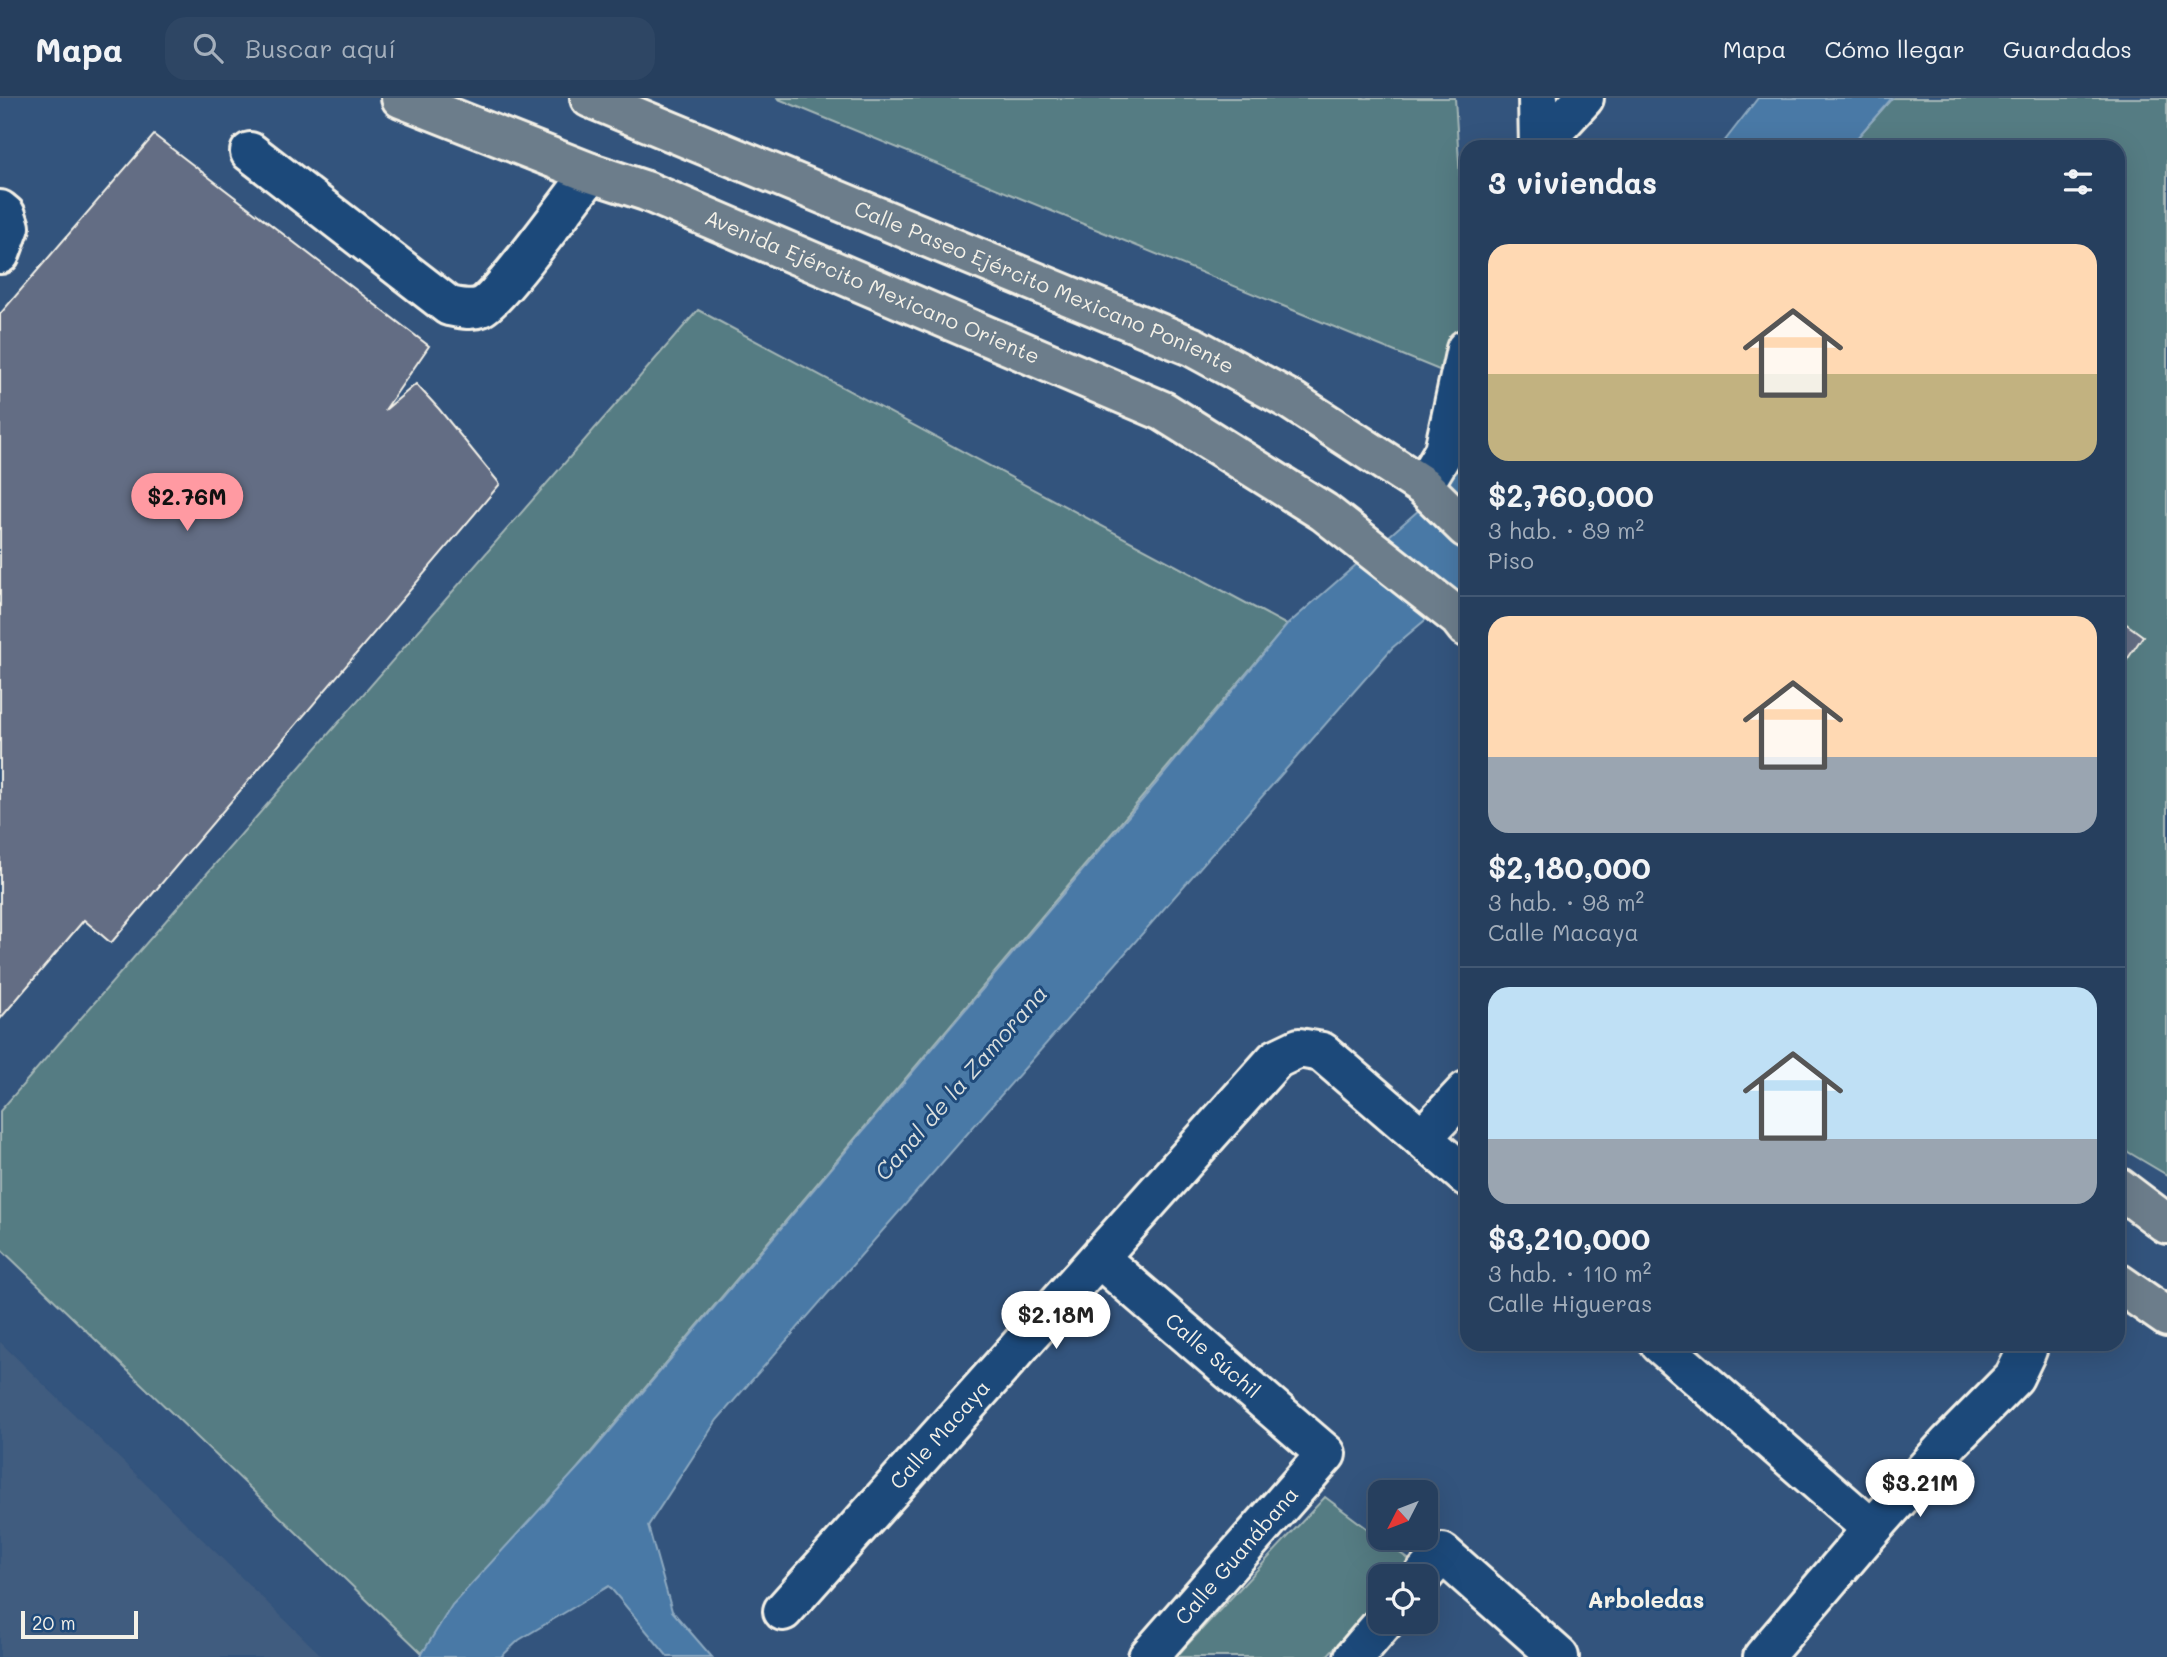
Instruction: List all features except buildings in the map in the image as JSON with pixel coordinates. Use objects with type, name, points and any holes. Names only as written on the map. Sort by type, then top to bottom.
[{"type":"main road","name":"Avenida Ejército Mexicano Oriente","points":[[401,98],[591,173],[646,191],[1163,411],[1324,512],[1460,621]]},
{"type":"main road","name":"Calle Paseo Ejército Mexicano Poniente","points":[[590,98],[1194,346],[1292,401],[1425,488],[1460,522]]},
{"type":"main road","points":[[2125,1192],[2167,1224]]},
{"type":"main road","points":[[2125,1288],[2167,1317]]},
{"type":"street","points":[[1538,98],[1539,140]]},
{"type":"street","points":[[1545,140],[1584,98]]},
{"type":"street","points":[[250,152],[449,306],[465,310],[483,306],[501,287],[591,173]]},
{"type":"street","points":[[0,211],[6,215],[10,227],[0,254]]},
{"type":"street","points":[[1425,488],[1444,451],[1460,377]]},
{"type":"street","name":"Calle Macaya","points":[[783,1611],[1276,1059],[1299,1048],[1322,1052],[1422,1138]]},
{"type":"street","points":[[1460,1097],[1422,1138],[1460,1171]]},
{"type":"street","name":"Calle Súchil","points":[[1099,1258],[1326,1454]]},
{"type":"street","points":[[1668,1351],[1872,1529]]},
{"type":"street","points":[[1763,1657],[1949,1443],[2014,1377],[2024,1351]]},
{"type":"street","name":"Calle Guanábana","points":[[1148,1657],[1326,1454]]},
{"type":"street","points":[[1438,1569],[1559,1657]]},
{"type":"street","points":[[1354,1657],[1374,1634]]},
{"type":"shaded area","points":[[0,1342],[323,1657],[0,1657]]},
{"type":"green space","points":[[776,98],[1455,98],[1460,178],[1460,379]]},
{"type":"green space","points":[[1892,98],[2167,98],[2167,1175],[2125,1150],[2125,140],[1855,140]]},
{"type":"green space","points":[[698,310],[1287,625],[422,1653],[0,1248],[0,1111]]},
{"type":"green space","points":[[1325,1497],[1368,1529],[1368,1550],[1396,1550],[1412,1562],[1368,1564],[1368,1610],[1326,1657],[1176,1657]]},
{"type":"water","points":[[1758,98],[1892,98],[1855,140],[1725,140]]},
{"type":"water","name":"Canal de la Zamorana","points":[[1460,469],[1460,587],[1392,648],[717,1420],[648,1526],[672,1611],[712,1657],[668,1657],[609,1586],[519,1640],[501,1657],[420,1657],[452,1605],[588,1457],[1287,625],[1435,496]]},
{"type":"district","name":"Arboledas","points":[[1646,1600]]}]
